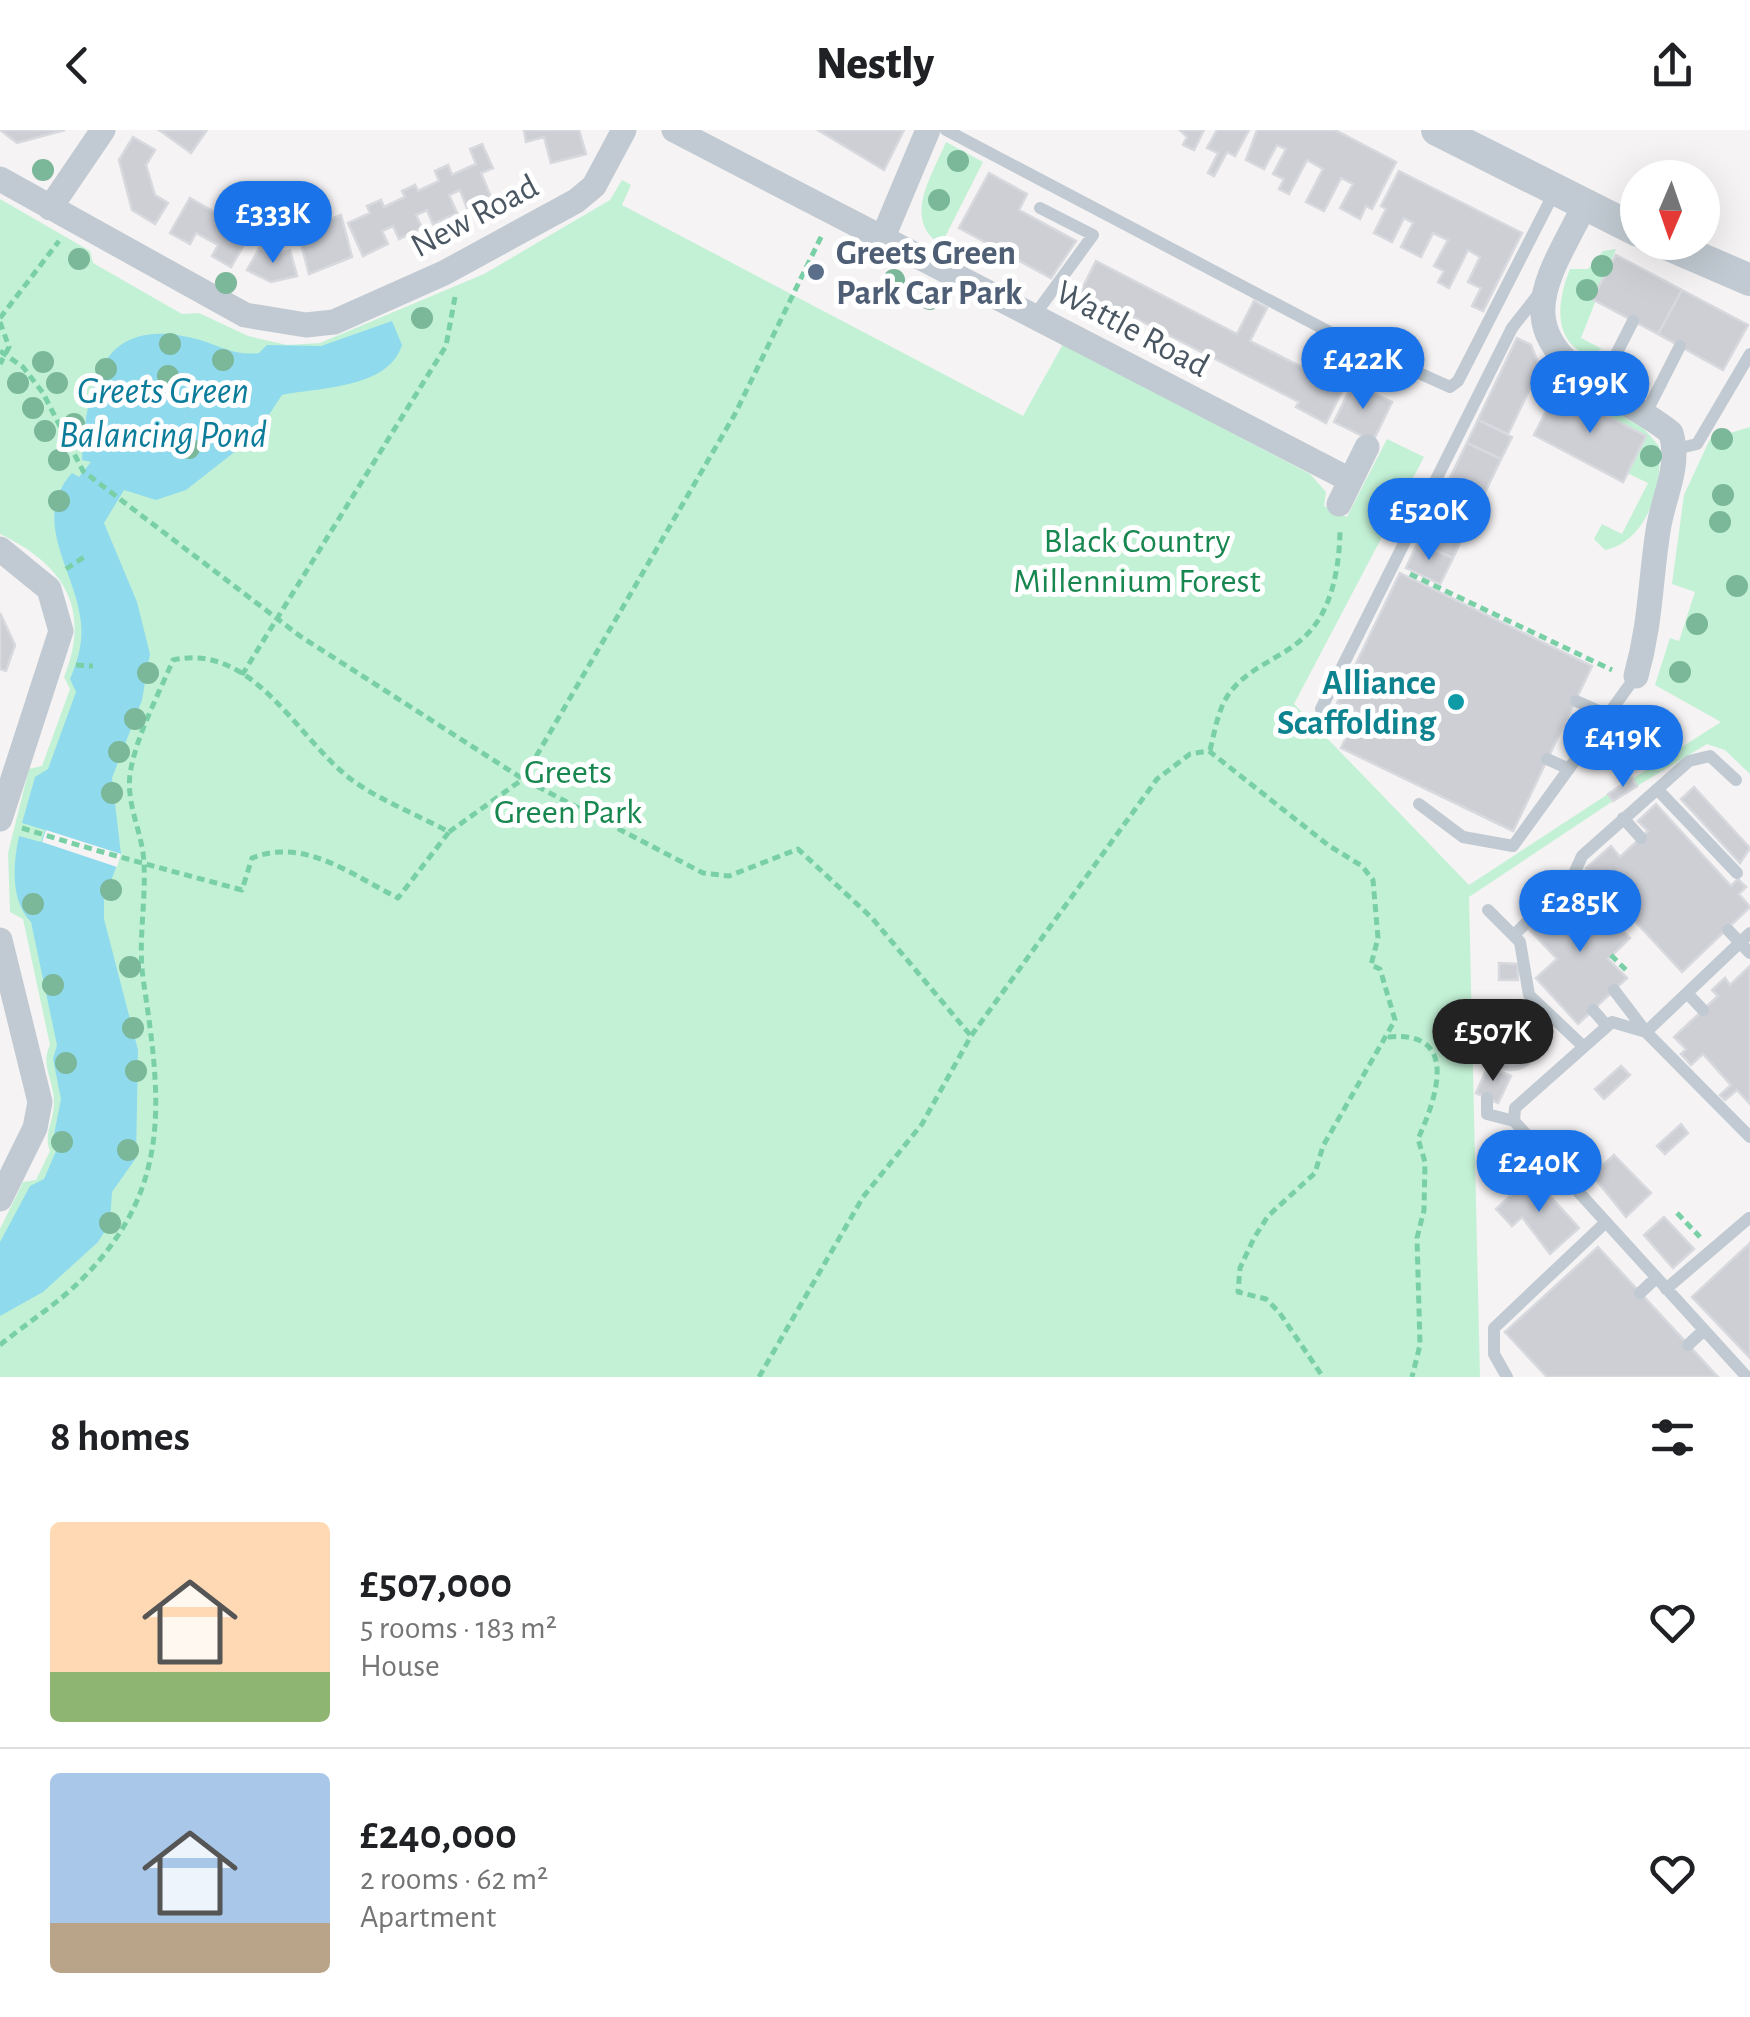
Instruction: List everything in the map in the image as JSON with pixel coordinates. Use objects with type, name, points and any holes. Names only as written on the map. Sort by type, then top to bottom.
[{"type":"street","points":[[50,208],[103,130]]},
{"type":"street","name":"New Road","points":[[0,180],[245,315],[306,325],[334,322],[444,273],[576,201],[594,186],[624,130]]},
{"type":"street","name":"Wattle Road","points":[[674,130],[1034,316],[1345,492]]},
{"type":"street","points":[[883,236],[928,130]]},
{"type":"street","points":[[1437,130],[1620,223]]},
{"type":"street","points":[[1569,199],[1542,315],[1548,333],[1565,359],[1671,433],[1676,449],[1658,526],[1651,615],[1635,678]]},
{"type":"street","points":[[1704,260],[1750,280]]},
{"type":"street","points":[[1345,492],[1367,446]]},
{"type":"street","points":[[0,549],[49,589],[61,631],[0,819]]},
{"type":"street","points":[[0,940],[40,1102],[36,1128],[0,1199]]},
{"type":"lane","points":[[946,130],[1341,338],[1450,387],[1458,381],[1569,199]]},
{"type":"lane","points":[[1034,316],[1094,235],[1040,208]]},
{"type":"lane","points":[[1321,709],[1350,664],[1393,566],[1512,328],[1551,278]]},
{"type":"lane","points":[[1600,384],[1633,321]]},
{"type":"lane","points":[[1646,413],[1680,346]]},
{"type":"lane","points":[[1676,449],[1697,444],[1750,354]]},
{"type":"lane","points":[[1419,804],[1463,837],[1514,846],[1527,816],[1569,769],[1635,678]]},
{"type":"lane","points":[[1576,701],[1608,716]]},
{"type":"lane","points":[[1514,936],[1543,911],[1573,876],[1582,856],[1689,762],[1710,756],[1736,780]]},
{"type":"lane","points":[[1547,760],[1569,769]]},
{"type":"lane","points":[[1657,790],[1737,873]]},
{"type":"lane","points":[[1623,818],[1641,838]]},
{"type":"lane","points":[[1488,910],[1520,942],[1529,995],[1584,1047]]},
{"type":"lane","points":[[1646,1032],[1747,943],[1728,930]]},
{"type":"lane","points":[[1614,990],[1646,1032],[1750,1137]]},
{"type":"lane","points":[[1687,993],[1703,1010]]},
{"type":"lane","points":[[1593,1010],[1608,1026]]},
{"type":"lane","points":[[1514,1121],[1515,1108],[1612,1022],[1646,1032]]},
{"type":"lane","points":[[1488,1098],[1486,1114],[1514,1121],[1666,1289],[1712,1331],[1747,1377]]},
{"type":"lane","points":[[1666,1289],[1749,1218]]},
{"type":"lane","points":[[1507,1377],[1494,1354],[1494,1328],[1568,1266],[1606,1222]]},
{"type":"lane","points":[[1640,1292],[1656,1278]]},
{"type":"lane","points":[[1688,1345],[1712,1331]]},
{"type":"path","points":[[44,836],[120,860],[242,890],[252,858],[272,850],[304,851],[398,898],[449,832],[522,780],[734,414],[834,212]]},
{"type":"path","points":[[0,364],[8,338],[0,320],[65,234]]},
{"type":"path","points":[[242,675],[446,346],[456,284]]},
{"type":"path","points":[[3,354],[24,366],[43,393],[84,471],[277,618],[522,780],[703,874],[729,876],[798,849],[872,918],[971,1036]]},
{"type":"path","points":[[1210,751],[1228,694],[1247,675],[1303,639],[1325,608],[1338,572],[1345,492]]},
{"type":"path","points":[[1393,566],[1635,678]]},
{"type":"path","points":[[0,1345],[83,1278],[123,1228],[144,1182],[156,1128],[158,1065],[143,976],[144,864],[130,798],[130,773],[173,660],[193,656],[258,683],[353,781],[449,832]]},
{"type":"path","points":[[759,1377],[863,1197],[922,1124],[971,1036],[1157,780],[1190,754],[1210,751],[1373,880],[1378,938],[1371,965],[1380,970],[1395,1020],[1323,1146],[1315,1173],[1303,1189],[1268,1216],[1240,1268],[1238,1292],[1266,1299],[1323,1377]]},
{"type":"path","points":[[1388,1038],[1410,1035],[1424,1043],[1439,1075],[1438,1096],[1418,1139],[1425,1162],[1424,1210],[1417,1238],[1420,1345],[1412,1377]]},
{"type":"green space","points":[[946,142],[983,162],[941,245],[929,235],[922,210],[928,182]]},
{"type":"green space","name":"Greets Green Park","points":[[622,180],[631,185],[622,205],[1023,416],[1063,344],[1310,474],[1326,492],[1324,506],[1347,517],[1387,439],[1424,457],[1294,704],[1469,885],[1608,794],[1613,801],[1469,897],[1480,1377],[0,1377],[0,1229],[23,1182],[36,1180],[50,1151],[48,1139],[54,1109],[47,1066],[50,1045],[23,919],[10,912],[8,853],[29,769],[42,766],[70,689],[64,677],[75,630],[73,609],[55,574],[41,559],[0,534],[0,199],[90,251],[93,263],[182,314],[199,313],[248,336],[287,345],[320,343],[484,274],[610,200]]},
{"type":"green space","points":[[1616,249],[1581,338],[1602,349],[1587,355],[1575,348],[1563,329],[1560,317],[1566,281],[1570,269],[1588,269],[1603,251]]},
{"type":"green space","points":[[1568,383],[1644,429],[1659,446],[1658,477],[1650,509],[1632,535],[1605,550],[1594,539],[1602,524],[1622,534],[1648,483],[1627,473],[1646,436],[1557,390]]},
{"type":"green space","points":[[1750,427],[1750,774],[1725,750],[1707,744],[1637,786],[1632,779],[1721,722],[1655,685],[1670,638],[1679,641],[1695,592],[1672,584],[1684,495],[1710,439]]},
{"type":"water","name":"Greets Green Balancing Pond","points":[[392,321],[402,345],[383,370],[351,383],[282,395],[255,436],[186,490],[156,500],[124,490],[104,523],[137,602],[150,654],[142,700],[112,778],[121,854],[104,900],[104,919],[138,1050],[136,1158],[112,1192],[110,1223],[98,1242],[43,1292],[0,1316],[0,1242],[30,1186],[44,1179],[56,1151],[53,1140],[61,1099],[53,1059],[57,1045],[31,922],[16,893],[15,870],[19,836],[41,842],[45,830],[22,823],[35,777],[48,769],[76,692],[70,679],[80,648],[81,624],[58,543],[55,508],[60,490],[72,473],[79,477],[91,462],[82,460],[84,431],[96,380],[106,360],[121,345],[141,336],[167,334],[251,354],[259,353],[267,345],[321,346]]},
{"type":"pier","points":[[46,830],[121,854],[117,867],[42,842]]},
{"type":"building","points":[[0,130],[65,130],[17,143]]},
{"type":"building","points":[[159,130],[207,130],[191,153]]},
{"type":"building","points":[[524,130],[579,130],[586,154],[551,163],[544,137],[526,142]]},
{"type":"building","points":[[818,130],[904,130],[884,170]]},
{"type":"building","points":[[1180,130],[1204,130],[1194,150],[1183,145],[1187,137]]},
{"type":"building","points":[[1217,130],[1249,130],[1235,156],[1227,152],[1214,176],[1208,173],[1218,153],[1207,148]]},
{"type":"building","points":[[1257,130],[1335,130],[1396,162],[1372,209],[1366,206],[1360,219],[1340,208],[1353,184],[1341,178],[1324,211],[1306,202],[1323,169],[1307,160],[1289,194],[1279,189],[1284,179],[1273,174],[1286,149],[1277,145],[1264,169],[1246,160]]},
{"type":"building","points":[[133,137],[155,150],[146,165],[155,195],[168,203],[155,224],[132,210],[119,160]]},
{"type":"building","points":[[482,144],[493,168],[481,173],[491,197],[467,208],[460,190],[449,195],[457,213],[433,224],[427,210],[416,215],[422,228],[399,239],[393,226],[382,231],[388,244],[363,256],[348,223],[370,213],[367,206],[381,200],[384,207],[405,197],[402,191],[415,185],[418,191],[439,181],[435,171],[448,165],[452,175],[476,164],[470,149]]},
{"type":"building","points":[[1399,171],[1522,233],[1483,311],[1472,306],[1481,288],[1468,282],[1480,257],[1468,250],[1449,288],[1438,282],[1444,271],[1434,266],[1448,240],[1433,233],[1421,257],[1401,247],[1413,223],[1404,218],[1392,242],[1374,233],[1386,209],[1381,206]]},
{"type":"building","points":[[989,173],[1027,194],[1019,210],[1076,241],[1051,278],[959,228]]},
{"type":"building","points":[[190,198],[251,233],[231,267],[212,256],[218,245],[196,233],[190,244],[170,233]]},
{"type":"building","points":[[341,215],[352,257],[309,274],[298,232]]},
{"type":"building","points":[[260,247],[273,255],[290,250],[297,276],[271,282],[247,270]]},
{"type":"building","points":[[1616,255],[1682,290],[1658,334],[1592,299]]},
{"type":"building","points":[[1096,261],[1237,334],[1254,301],[1267,308],[1250,341],[1302,367],[1307,357],[1333,370],[1327,380],[1343,389],[1326,423],[1296,407],[1299,402],[1108,304],[1106,309],[1079,295]]},
{"type":"building","points":[[1682,290],[1748,325],[1723,370],[1658,334]]},
{"type":"building","points":[[1517,338],[1531,345],[1540,368],[1508,434],[1478,420]]},
{"type":"building","points":[[1353,383],[1392,402],[1373,441],[1334,422]]},
{"type":"building","points":[[1557,390],[1646,436],[1623,482],[1534,435]]},
{"type":"building","points":[[1478,420],[1512,437],[1501,459],[1467,443]]},
{"type":"building","points":[[1467,443],[1501,459],[1476,511],[1442,494]]},
{"type":"building","points":[[1442,494],[1476,511],[1464,534],[1430,518]]},
{"type":"building","points":[[1430,518],[1464,534],[1453,558],[1418,542]]},
{"type":"building","points":[[1418,542],[1453,558],[1440,584],[1406,568]]},
{"type":"building","name":"Alliance Scaffolding","points":[[1400,573],[1592,666],[1513,831],[1341,748],[1358,713],[1337,703]]},
{"type":"building","points":[[0,613],[15,645],[6,671],[0,669]]},
{"type":"building","points":[[1632,778],[1637,786],[1613,801],[1608,794]]},
{"type":"building","points":[[1694,787],[1750,848],[1740,863],[1681,799]]},
{"type":"building","points":[[1656,804],[1731,886],[1738,879],[1746,887],[1739,894],[1750,907],[1682,972],[1586,868],[1611,846],[1620,857],[1648,831],[1638,821]]},
{"type":"building","points":[[1586,892],[1630,938],[1608,959],[1627,978],[1578,1024],[1536,978],[1557,959],[1529,929],[1560,899],[1569,909]]},
{"type":"building","points":[[1499,963],[1518,964],[1518,980],[1499,980]]},
{"type":"building","points":[[1750,966],[1750,1104],[1737,1090],[1725,1100],[1720,1095],[1731,1085],[1703,1054],[1691,1065],[1681,1054],[1686,1049],[1674,1037],[1718,996],[1712,990],[1725,978],[1730,985]]},
{"type":"building","points":[[1510,1010],[1531,1019],[1540,1040],[1531,1061],[1510,1070],[1489,1061],[1480,1040],[1489,1019]]},
{"type":"building","points":[[1488,1066],[1511,1076],[1498,1103],[1476,1093]]},
{"type":"building","points":[[1621,1066],[1630,1075],[1604,1099],[1595,1089]]},
{"type":"building","points":[[1681,1124],[1688,1133],[1665,1154],[1657,1146]]},
{"type":"building","points":[[1498,1143],[1518,1164],[1492,1183],[1483,1173],[1494,1163],[1486,1155]]},
{"type":"building","points":[[1614,1155],[1651,1193],[1626,1217],[1592,1175]]},
{"type":"building","points":[[1532,1176],[1579,1228],[1550,1254],[1522,1217],[1512,1226],[1496,1209]]},
{"type":"building","points":[[1664,1217],[1694,1249],[1673,1268],[1644,1235]]},
{"type":"building","points":[[1750,1243],[1750,1358],[1692,1297]]},
{"type":"building","points":[[1598,1247],[1718,1377],[1547,1377],[1505,1332]]},
{"type":"place","name":"Greets Green Park Car Park","points":[[816,272]]},
{"type":"place","name":"Alliance Scaffolding","points":[[1456,702]]},
{"type":"park label","name":"Black Country Millennium Forest","points":[[1137,560]]}]
